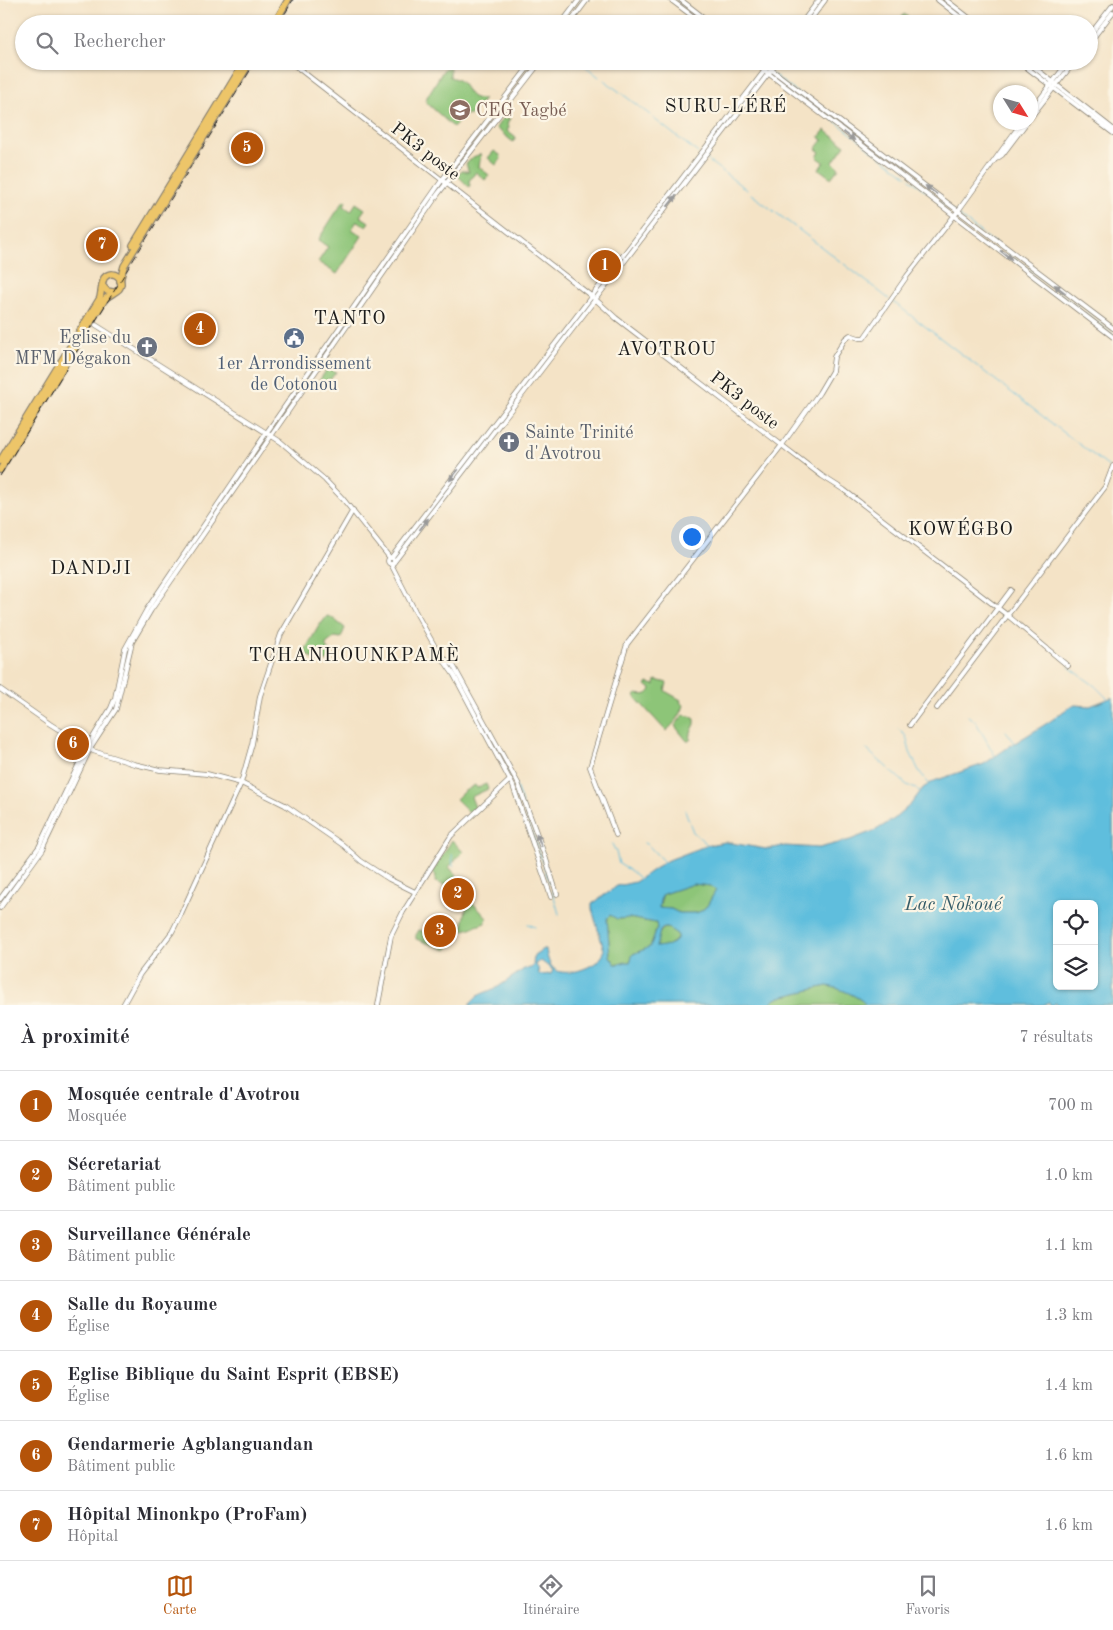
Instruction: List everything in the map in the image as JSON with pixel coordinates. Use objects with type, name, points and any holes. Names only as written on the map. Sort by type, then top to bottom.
[{"type":"highway","points":[[275,15],[284,0]]},
{"type":"highway","points":[[279,15],[288,0]]},
{"type":"highway","points":[[0,461],[100,298],[104,277],[117,270],[124,260],[240,70]]},
{"type":"highway","points":[[0,470],[103,302],[120,288],[124,266],[244,70]]},
{"type":"highway","points":[[109,274],[117,275],[120,281]]},
{"type":"highway","points":[[102,284],[106,290],[113,292]]},
{"type":"street","points":[[568,15],[579,0]]},
{"type":"street","points":[[576,15],[587,0]]},
{"type":"street","points":[[671,0],[691,15]]},
{"type":"street","points":[[681,0],[700,15]]},
{"type":"street","points":[[808,15],[819,0]]},
{"type":"street","points":[[814,15],[825,0]]},
{"type":"street","points":[[938,0],[957,15]]},
{"type":"street","points":[[946,0],[965,15]]},
{"type":"street","points":[[1098,24],[1113,5]]},
{"type":"street","points":[[1098,31],[1113,12]]},
{"type":"street","name":"PK3 poste","points":[[302,70],[591,295],[616,318],[1007,615],[1068,666]]},
{"type":"street","points":[[0,899],[39,847],[88,748],[111,708],[116,698],[125,649],[140,620],[267,432],[444,181],[526,70]]},
{"type":"street","points":[[0,908],[42,850],[88,748],[116,709],[132,642],[176,573],[444,181],[533,70]]},
{"type":"street","points":[[1031,70],[1113,131]]},
{"type":"street","points":[[1036,70],[1053,86]]},
{"type":"street","points":[[1038,107],[1063,70]]},
{"type":"street","points":[[1038,103],[1067,70]]},
{"type":"street","points":[[768,71],[1113,328]]},
{"type":"street","points":[[768,71],[1113,337]]},
{"type":"street","points":[[390,559],[591,295],[768,71]]},
{"type":"street","points":[[390,559],[595,299],[768,71]]},
{"type":"street","points":[[616,835],[590,767],[627,644],[782,445],[819,393],[832,371],[834,357],[845,339],[850,334],[864,338],[907,276],[955,216],[1016,130]]},
{"type":"street","points":[[995,160],[1002,156],[1021,130]]},
{"type":"street","points":[[96,325],[267,432],[325,480],[353,510],[390,559],[415,611],[454,675],[514,786],[551,897]]},
{"type":"street","points":[[937,708],[1105,487],[1113,466]]},
{"type":"street","points":[[123,1005],[140,974],[172,932],[241,783],[252,744],[260,696],[281,634],[353,510]]},
{"type":"street","points":[[910,725],[1011,590]]},
{"type":"street","points":[[442,656],[453,664],[518,783],[557,894]]},
{"type":"street","points":[[0,689],[88,748],[113,758],[160,770],[207,774],[241,783],[292,809],[343,844],[361,861],[389,880],[415,892]]},
{"type":"street","points":[[378,1005],[393,931],[415,892],[451,836],[510,780]]},
{"type":"street","points":[[548,888],[555,886]]},
{"type":"green space","points":[[443,70],[450,70],[450,77],[462,83],[471,95],[478,99],[484,99],[470,116],[466,114],[453,127],[426,102],[427,97]]},
{"type":"green space","points":[[510,118],[507,124],[509,127],[507,131],[516,138],[513,142],[496,128],[502,119]]},
{"type":"green space","points":[[825,130],[845,145],[833,162],[839,168],[831,178],[819,169],[824,162],[817,157],[820,152],[816,149],[823,140],[819,137]]},
{"type":"green space","points":[[494,151],[500,155],[501,159],[496,165],[488,158]]},
{"type":"green space","points":[[481,154],[479,167],[489,175],[485,180],[476,172],[469,181],[469,187],[457,175],[462,170],[469,172],[466,164],[473,157]]},
{"type":"green space","points":[[344,200],[346,201],[344,206],[351,211],[356,203],[365,209],[360,216],[369,222],[366,226],[357,221],[352,229],[362,236],[337,274],[318,262],[328,247],[318,240]]},
{"type":"green space","points":[[329,366],[332,368],[331,370],[336,372],[330,380],[327,380],[328,382],[325,386],[319,381]]},
{"type":"green space","points":[[327,616],[345,628],[341,638],[335,637],[326,644],[326,648],[332,653],[326,662],[321,658],[318,662],[304,652],[320,624]]},
{"type":"green space","points":[[656,680],[667,683],[665,691],[681,700],[680,702],[684,705],[677,719],[666,731],[634,696],[636,694],[647,694],[651,689],[646,685],[648,683],[655,685]]},
{"type":"green space","points":[[683,715],[695,719],[689,741],[675,726]]},
{"type":"green space","points":[[486,784],[488,789],[471,797],[475,807],[470,813],[456,799],[475,785],[477,788]]},
{"type":"green space","points":[[452,840],[463,852],[449,867],[465,886],[463,891],[435,882],[436,875],[432,872]]},
{"type":"green space","points":[[693,884],[711,886],[716,890],[707,906],[701,911],[696,913],[679,913],[671,909],[659,907],[663,894]]},
{"type":"green space","points":[[468,898],[487,918],[485,923],[462,931]]},
{"type":"green space","points":[[611,915],[617,919],[629,918],[656,923],[657,928],[650,947],[633,954],[630,962],[615,964],[610,956],[607,918]]},
{"type":"green space","points":[[665,928],[677,934],[677,939],[667,946],[656,947],[658,936]]},
{"type":"green space","points":[[419,930],[451,939],[451,944],[447,950],[416,939]]},
{"type":"green space","points":[[827,986],[848,993],[866,1005],[769,1005],[780,997]]},
{"type":"water","name":"Lac Nokoué","points":[[1113,697],[1113,1005],[1060,1005],[1055,1003],[1050,1005],[1049,1002],[1043,1005],[866,1005],[848,993],[827,986],[780,997],[769,1005],[469,1005],[479,995],[498,987],[524,969],[531,968],[534,955],[543,949],[546,949],[551,966],[558,971],[574,972],[598,961],[603,956],[604,950],[592,904],[617,886],[635,882],[666,861],[708,845],[725,842],[766,849],[785,846],[819,848],[850,840],[876,830],[894,819],[911,804],[923,788],[934,781],[984,764],[1075,705],[1090,706]],"holes":[[[693,884],[711,886],[716,890],[707,906],[701,911],[696,913],[679,913],[671,909],[659,908],[663,894]],[[610,915],[617,919],[629,918],[656,923],[657,928],[650,947],[633,954],[630,962],[615,964],[610,956],[607,918]],[[663,928],[668,928],[677,934],[677,939],[665,946],[656,947],[660,931]],[[541,961],[553,970],[551,974],[541,975],[535,964]]]},
{"type":"waterway","points":[[677,0],[696,15]]},
{"type":"waterway","points":[[590,70],[599,77]]},
{"type":"waterway","points":[[1033,70],[1050,83]]},
{"type":"waterway","points":[[772,74],[815,106]]},
{"type":"waterway","points":[[604,80],[650,115]]},
{"type":"waterway","points":[[818,108],[861,141]]},
{"type":"waterway","points":[[653,118],[698,153]]},
{"type":"waterway","points":[[864,144],[907,176]]},
{"type":"waterway","points":[[706,159],[747,190]]},
{"type":"waterway","points":[[910,179],[954,212]]},
{"type":"waterway","points":[[751,194],[795,227]]},
{"type":"waterway","points":[[959,216],[1080,308]]},
{"type":"waterway","points":[[798,229],[841,262]]},
{"type":"waterway","points":[[844,264],[889,299]]},
{"type":"waterway","points":[[892,301],[1109,467]]},
{"type":"waterway","points":[[1085,312],[1113,334]]},
{"type":"waterway","points":[[451,666],[453,671]]},
{"type":"waterway","points":[[1069,667],[1095,686],[1109,700]]},
{"type":"waterway","points":[[475,711],[516,786],[550,884]]},
{"type":"waterway","points":[[968,716],[976,722],[995,756]]},
{"type":"waterway","points":[[898,729],[906,736],[910,752],[919,771],[929,784]]},
{"type":"waterway","points":[[1006,731],[1015,743]]},
{"type":"waterway","points":[[866,749],[907,785],[920,791]]},
{"type":"waterway","points":[[685,810],[693,832],[708,845]]},
{"type":"waterway","points":[[644,843],[664,862]]},
{"type":"waterway","points":[[612,844],[619,864],[640,879]]},
{"type":"waterway","points":[[452,854],[453,866]]},
{"type":"waterway","points":[[552,890],[559,914]]},
{"type":"waterway","points":[[528,924],[535,927]]},
{"type":"railway","points":[[284,15],[293,0]]},
{"type":"railway","points":[[0,476],[250,70]]},
{"type":"place","name":"CEG Yagbé","points":[[460,110]]},
{"type":"place","name":"Eglise Biblique du Saint Esprit (EBSE)","points":[[247,148]]},
{"type":"place","name":"Hôpital Minonkpo (ProFam)","points":[[102,245]]},
{"type":"place","name":"Mosquée centrale d'Avotrou","points":[[605,266]]},
{"type":"place","name":"Salle du Royaume","points":[[200,329]]},
{"type":"place","name":"1er Arrondissement de Cotonou","points":[[294,338]]},
{"type":"place","name":"Eglise du MFM Dégakon","points":[[147,347]]},
{"type":"place","name":"Sainte Trinité d'Avotrou","points":[[509,442]]},
{"type":"place","name":"Gendarmerie Agblanguandan","points":[[73,744]]},
{"type":"place","name":"Sécretariat","points":[[458,894]]},
{"type":"place","name":"Surveillance Générale","points":[[440,931]]},
{"type":"district","name":"SURU-LÉRÉ","points":[[726,105]]},
{"type":"district","name":"TANTO","points":[[350,317]]},
{"type":"district","name":"AVOTROU","points":[[667,348]]},
{"type":"district","name":"KOWÉGBO","points":[[961,528]]},
{"type":"district","name":"DANDJI","points":[[91,567]]},
{"type":"district","name":"TCHANHOUNKPAMÈ","points":[[354,654]]}]
